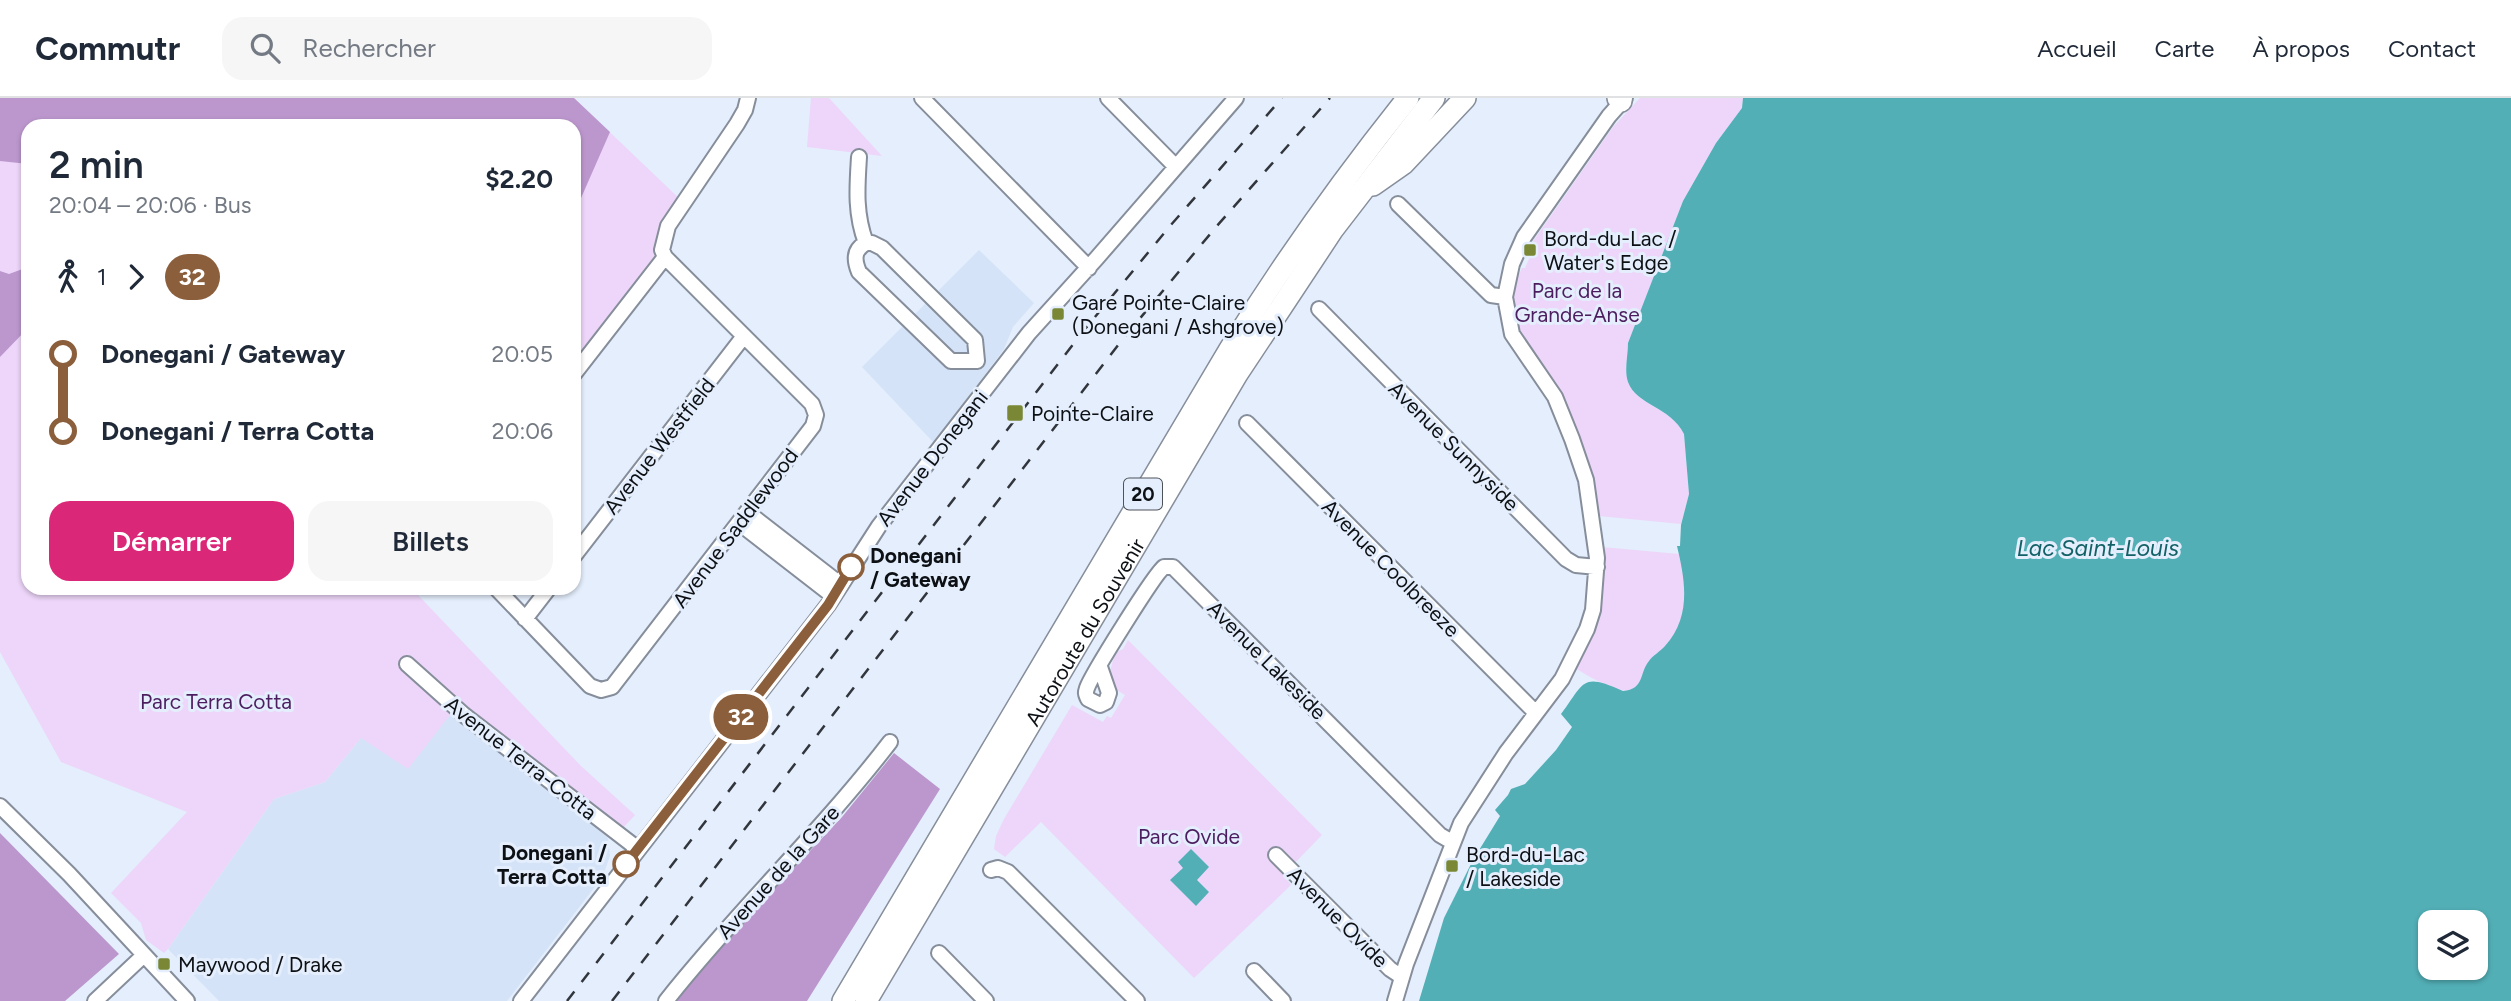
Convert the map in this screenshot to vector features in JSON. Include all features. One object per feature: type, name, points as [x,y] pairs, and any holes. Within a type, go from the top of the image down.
[{"type":"highway","name":"Autoroute du Souvenir","points":[[843,1001],[1237,337],[1326,206],[1408,98]]},
{"type":"highway","name":"Autoroute du Souvenir","points":[[866,1001],[1237,374],[1314,257],[1434,98]]},
{"type":"highway","points":[[1359,194],[1403,164],[1465,98]]},
{"type":"street","points":[[581,365],[665,257],[662,250],[667,226],[746,110],[748,98]]},
{"type":"street","points":[[922,98],[1088,268]]},
{"type":"street","points":[[1108,98],[1176,167]]},
{"type":"street","name":"Avenue Donegani","points":[[520,1001],[837,590],[879,526],[1046,312],[1088,268],[1236,98]]},
{"type":"street","points":[[1395,1001],[1452,842],[1474,799],[1535,712],[1562,679],[1587,629],[1595,600],[1597,567],[1590,503],[1579,457],[1555,397],[1512,334],[1505,297],[1512,264],[1524,237],[1621,99]]},
{"type":"street","points":[[859,157],[856,200],[858,218],[866,243]]},
{"type":"street","points":[[1398,204],[1491,295],[1505,297]]},
{"type":"street","points":[[977,361],[975,340],[882,248],[866,243],[855,255],[859,272],[951,361],[977,361],[996,376]]},
{"type":"street","name":"Avenue Saddlewood","points":[[503,595],[590,686],[601,690],[612,687],[813,426],[816,415],[812,404],[665,257]]},
{"type":"street","name":"Avenue Sunnyside","points":[[1319,309],[1566,559],[1576,565],[1597,567]]},
{"type":"street","name":"Avenue Westfield","points":[[581,546],[744,336]]},
{"type":"street","name":"Avenue Coolbreeze","points":[[1247,423],[1535,712]]},
{"type":"street","points":[[743,517],[837,590]]},
{"type":"street","name":"Avenue Lakeside","points":[[1100,667],[1156,574],[1164,567],[1173,567],[1440,835],[1452,842]]},
{"type":"street","points":[[525,619],[544,595]]},
{"type":"street","name":"Avenue Terra-Cotta","points":[[407,664],[464,715],[638,849]]},
{"type":"street","name":"Avenue de la Gare","points":[[666,1001],[718,937],[831,814],[890,742]]},
{"type":"street","points":[[0,806],[69,874],[187,1001]]},
{"type":"street","name":"Avenue Ovide","points":[[1276,855],[1390,969],[1402,977]]},
{"type":"street","points":[[991,870],[999,868],[1008,872],[1137,1001]]},
{"type":"street","points":[[939,953],[986,1001]]},
{"type":"street","points":[[95,1001],[144,955]]},
{"type":"street","points":[[1254,971],[1283,1001]]},
{"type":"shaded area","points":[[0,98],[574,98],[610,132],[581,198],[581,119],[21,119],[21,163],[0,161]]},
{"type":"shaded area","points":[[979,250],[1034,303],[1013,327],[1004,349],[934,443],[862,367]]},
{"type":"shaded area","points":[[21,270],[21,335],[0,357],[0,271],[9,274]]},
{"type":"shaded area","points":[[457,706],[464,715],[608,838],[610,856],[594,888],[507,1001],[219,1001],[168,949],[274,799],[325,782],[361,738]]},
{"type":"shaded area","points":[[894,753],[940,789],[807,1001],[677,1001],[708,959],[842,817]]},
{"type":"shaded area","points":[[0,833],[119,954],[65,1001],[0,1001]]},
{"type":"green space","name":"Parc Terra Cotta","points":[[0,98],[574,98],[683,202],[662,250],[581,365],[581,119],[21,119],[21,595],[418,595],[581,766],[635,815],[622,829],[457,706],[408,769],[361,738],[325,782],[274,799],[164,953],[146,940],[141,923],[111,893],[187,812],[61,762],[0,652]]},
{"type":"green space","points":[[811,98],[829,98],[882,156],[807,147]]},
{"type":"green space","name":"Parc de la Grande-Anse","points":[[1640,98],[1743,98],[1742,108],[1716,143],[1683,201],[1628,343],[1626,373],[1632,390],[1671,418],[1684,434],[1689,494],[1681,524],[1599,516],[1594,487],[1577,430],[1558,390],[1522,337],[1512,308],[1515,284],[1533,250],[1529,247],[1613,127]]},
{"type":"green space","points":[[1602,547],[1679,554],[1685,577],[1684,602],[1678,626],[1666,646],[1647,664],[1635,688],[1630,690],[1611,687],[1577,669],[1590,638],[1602,596]]},
{"type":"green space","name":"Parc Ovide","points":[[1128,640],[1322,835],[1283,875],[1291,885],[1194,978],[1041,822],[1005,857],[994,849],[996,836],[1004,819],[1072,705],[1103,722],[1107,716],[1111,718],[1125,695],[1115,689],[1109,675],[1115,653],[1123,649]]},
{"type":"water","name":"Lac Saint-Louis","points":[[1743,98],[2511,98],[2511,1001],[1419,1001],[1444,918],[1473,860],[1500,816],[1495,810],[1511,789],[1525,784],[1556,750],[1572,727],[1561,714],[1585,683],[1599,682],[1623,691],[1635,687],[1649,661],[1665,646],[1679,623],[1683,610],[1684,585],[1677,546],[1680,546],[1681,525],[1689,494],[1684,434],[1671,418],[1632,390],[1626,373],[1628,343],[1683,201],[1716,143],[1742,108]]},
{"type":"water","points":[[1191,849],[1209,867],[1197,880],[1209,892],[1196,906],[1170,880],[1183,868],[1178,862]]},
{"type":"railway","points":[[567,1001],[1081,334],[1170,226],[1282,98]]},
{"type":"railway","points":[[612,1001],[1122,340],[1216,227],[1330,98]]},
{"type":"bus line","name":"32","points":[[626,864],[828,605],[851,567]]},
{"type":"place","name":"Bord-du-Lac / Water's Edge","points":[[1530,250]]},
{"type":"place","name":"Gare Pointe-Claire (Donegani / Ashgrove)","points":[[1058,314]]},
{"type":"place","name":"Pointe-Claire","points":[[1015,413]]},
{"type":"place","name":"Donegani / Gateway","points":[[851,567]]},
{"type":"place","name":"Donegani / Terra Cotta","points":[[626,864]]},
{"type":"place","name":"Bord-du-Lac / Lakeside","points":[[1452,866]]},
{"type":"place","name":"Maywood / Drake","points":[[164,964]]}]
